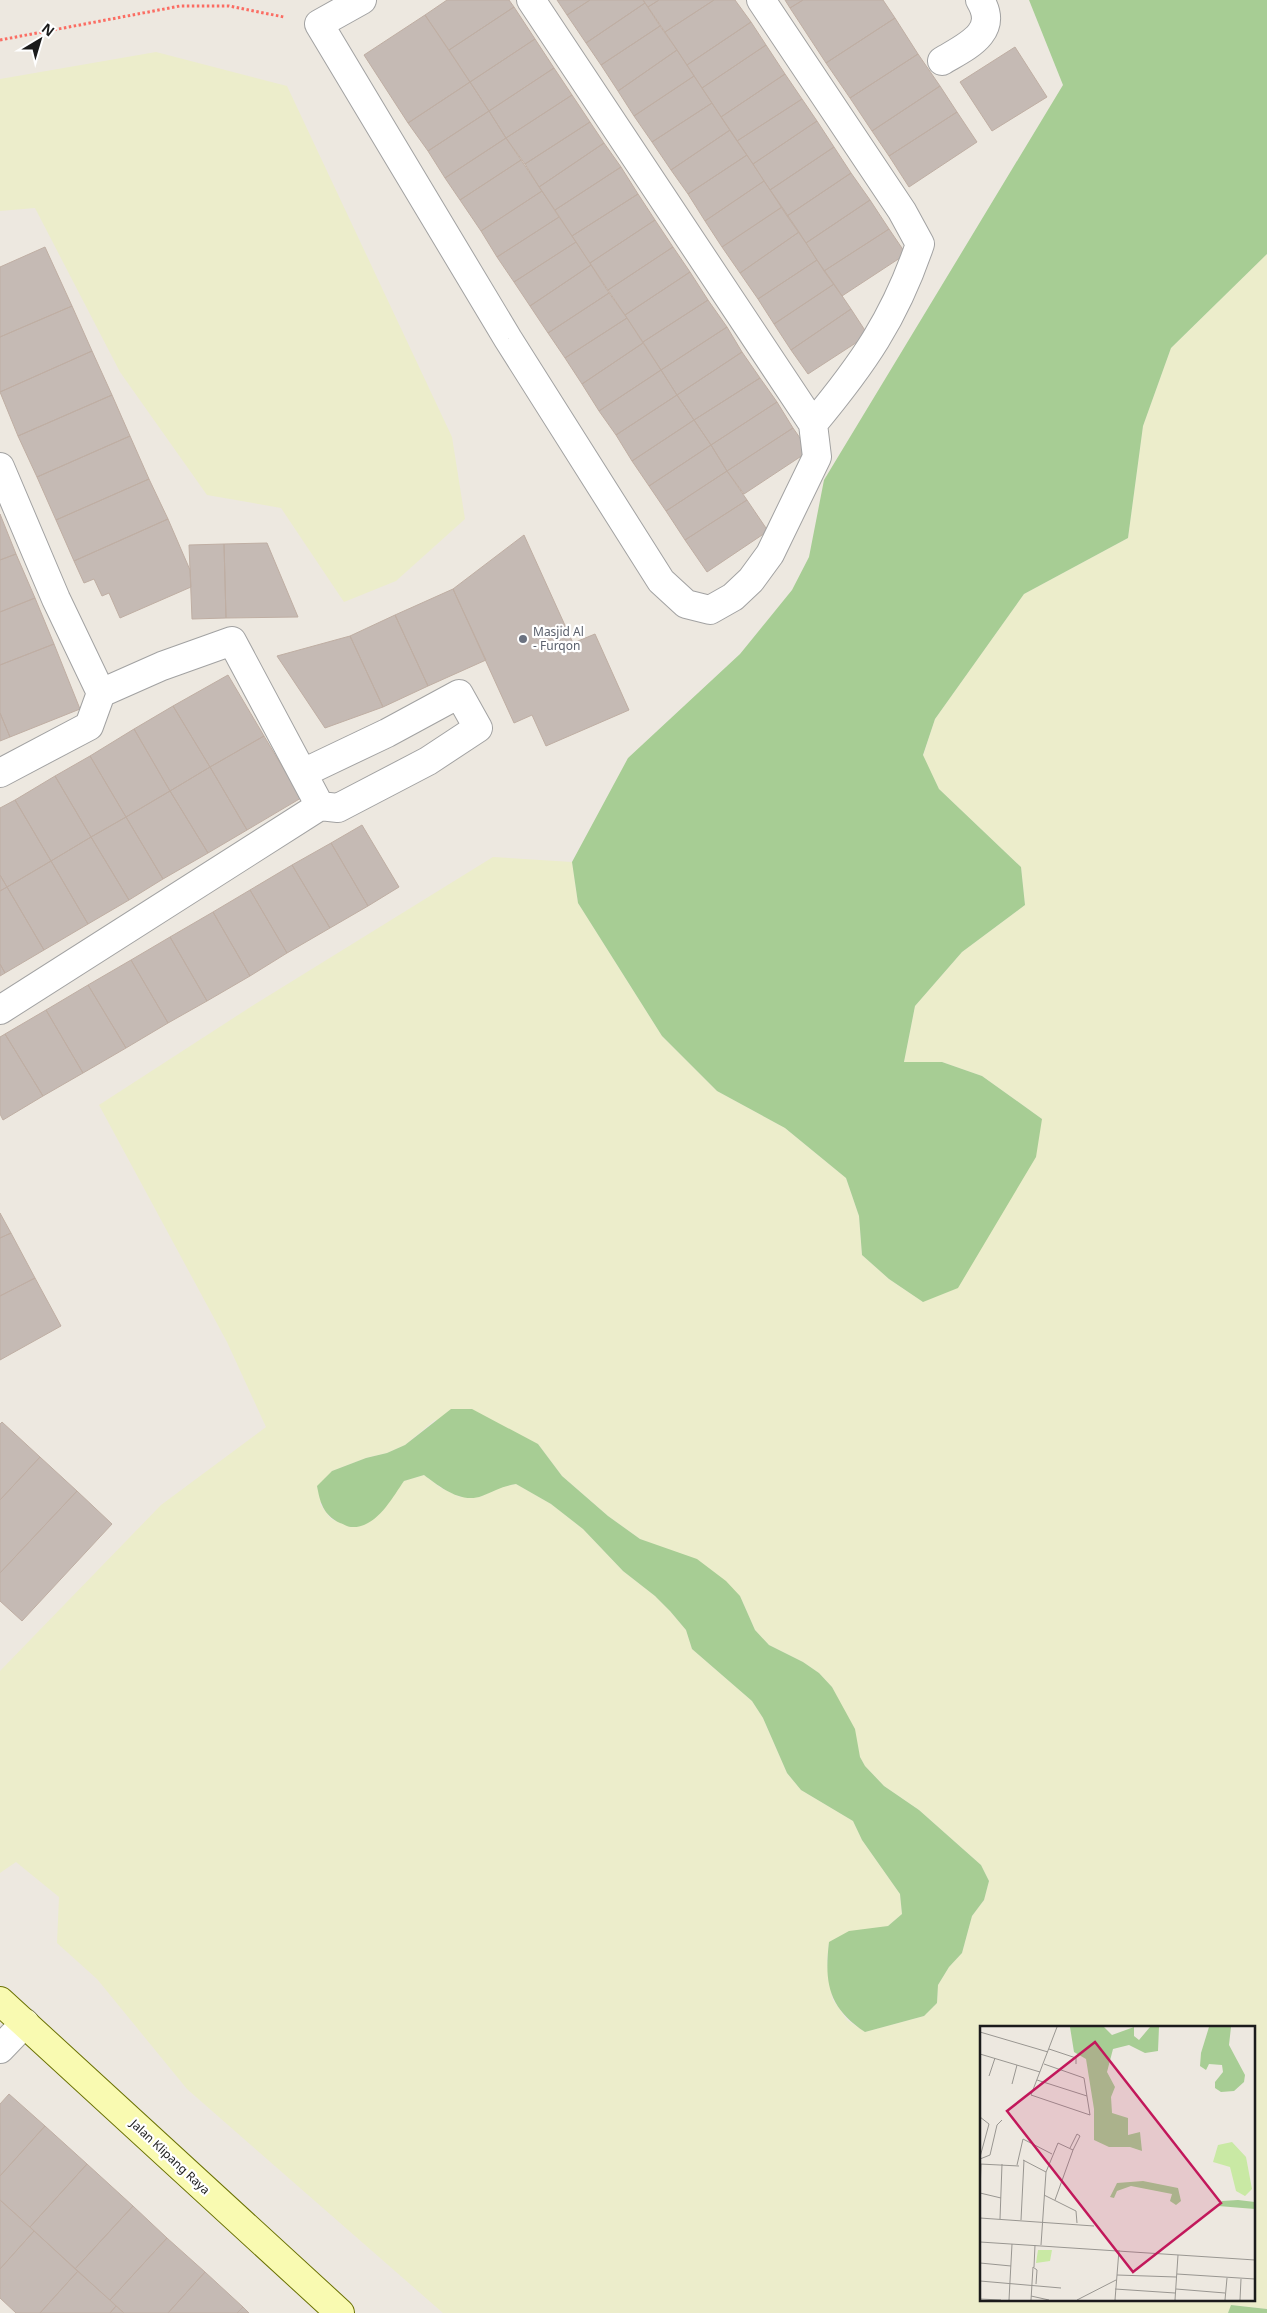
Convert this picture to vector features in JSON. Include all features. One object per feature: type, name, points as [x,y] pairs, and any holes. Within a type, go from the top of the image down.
[{"type":"main road","name":"Jalan Klipang Raya","points":[[0,2001],[340,2313]]},
{"type":"street","points":[[362,0],[319,24],[508,340],[661,581],[686,604],[710,610],[733,597],[751,580],[770,554],[817,457],[813,424],[532,0]]},
{"type":"street","points":[[761,0],[902,211],[920,244],[908,281],[881,334],[847,383],[813,424]]},
{"type":"street","points":[[942,61],[976,41],[983,31],[986,16],[980,0]]},
{"type":"street","points":[[0,466],[56,600],[101,693],[89,726],[0,773]]},
{"type":"street","points":[[101,693],[162,666],[232,641],[320,806]]},
{"type":"street","points":[[0,1010],[320,806],[338,808],[428,761],[478,728],[458,694],[387,733],[303,773]]},
{"type":"street","points":[[0,2049],[25,2023]]},
{"type":"path","points":[[0,40],[180,6],[229,6],[319,24]]},
{"type":"green space","points":[[1029,0],[1267,0],[1267,254],[1171,348],[1143,426],[1128,538],[1024,594],[935,719],[923,755],[939,789],[1021,867],[1025,905],[962,952],[915,1006],[904,1062],[942,1062],[982,1076],[1042,1119],[1036,1157],[958,1288],[923,1302],[889,1279],[862,1255],[859,1216],[846,1178],[785,1128],[717,1091],[662,1036],[578,903],[572,862],[628,758],[740,654],[792,590],[809,557],[824,480],[1063,85]]},
{"type":"green space","points":[[156,52],[287,86],[452,437],[465,519],[396,581],[344,602],[281,508],[207,495],[120,372],[35,208],[0,211],[0,79]]},
{"type":"green space","points":[[1267,254],[1267,2309],[1232,2305],[1228,2313],[443,2313],[187,2089],[97,1979],[57,1943],[59,1897],[16,1862],[0,1873],[0,1671],[161,1505],[266,1427],[227,1342],[99,1105],[252,1006],[493,857],[572,862],[578,903],[662,1036],[717,1091],[785,1128],[846,1178],[859,1216],[862,1255],[889,1279],[923,1302],[1042,1119],[982,1076],[942,1062],[904,1062],[915,1006],[962,952],[1025,905],[1021,867],[939,789],[923,756],[935,719],[1024,594],[1128,538],[1143,426],[1171,348]],"holes":[[[435,1420],[538,1444],[562,1476],[608,1516],[640,1539],[659,1547],[740,1596],[755,1630],[769,1645],[803,1662],[819,1673],[832,1687],[855,1734],[860,1757],[865,1766],[884,1786],[919,1810],[981,1865],[989,1881],[984,1900],[972,1916],[962,1953],[949,1967],[938,1985],[937,2003],[924,2016],[865,2032],[847,2020],[833,2000],[827,1961],[829,1942],[888,1926],[902,1914],[900,1894],[862,1840],[853,1821],[801,1790],[787,1773],[763,1718],[752,1701],[692,1649],[686,1630],[670,1611],[655,1596],[623,1571],[583,1529],[551,1504],[516,1484],[498,1488],[480,1497],[460,1497],[441,1488],[424,1475],[404,1481],[351,1527],[331,1519],[320,1504],[332,1471],[405,1445]]]},
{"type":"green space","points":[[451,1409],[472,1409],[538,1444],[562,1476],[608,1516],[640,1539],[697,1559],[726,1581],[740,1596],[755,1630],[769,1645],[803,1662],[819,1673],[832,1687],[855,1729],[860,1757],[865,1766],[884,1786],[919,1810],[981,1865],[989,1881],[984,1900],[972,1916],[962,1953],[949,1967],[938,1985],[937,2003],[924,2016],[865,2032],[843,2014],[836,2004],[829,1983],[827,1970],[829,1942],[849,1931],[888,1926],[902,1914],[900,1894],[862,1840],[853,1821],[801,1790],[787,1773],[763,1718],[752,1701],[692,1649],[686,1630],[670,1611],[655,1596],[623,1571],[583,1529],[551,1504],[516,1484],[482,1496],[466,1498],[451,1493],[424,1475],[404,1481],[389,1504],[376,1518],[368,1523],[351,1527],[334,1520],[326,1512],[321,1503],[317,1486],[332,1471],[405,1445]]},
{"type":"green space","points":[[1231,2305],[1267,2309],[1267,2313],[1228,2313]]},
{"type":"building","points":[[447,0],[509,0],[514,7],[449,50],[425,15]]},
{"type":"building","points":[[557,0],[590,0],[567,15]]},
{"type":"building","points":[[590,0],[643,0],[645,3],[586,43],[567,15]]},
{"type":"building","points":[[643,0],[659,0],[648,7]]},
{"type":"building","points":[[659,0],[714,0],[665,32],[648,7]]},
{"type":"building","points":[[714,0],[735,0],[751,22],[687,65],[665,32]]},
{"type":"building","points":[[785,0],[803,0],[790,8]]},
{"type":"building","points":[[803,0],[883,0],[895,18],[826,63],[790,8]]},
{"type":"building","points":[[645,3],[660,26],[601,65],[586,43]]},
{"type":"building","points":[[514,7],[535,39],[470,82],[449,50]]},
{"type":"building","points":[[425,15],[470,82],[408,123],[364,55]]},
{"type":"building","points":[[895,18],[918,54],[850,98],[826,63]]},
{"type":"building","points":[[751,22],[766,45],[702,88],[687,65]]},
{"type":"building","points":[[660,26],[677,50],[618,91],[601,65]]},
{"type":"building","points":[[535,39],[554,68],[489,111],[470,82]]},
{"type":"building","points":[[766,45],[785,74],[721,117],[702,88]]},
{"type":"building","points":[[1015,47],[1047,97],[992,131],[960,82]]},
{"type":"building","points":[[677,50],[694,76],[634,116],[618,91]]},
{"type":"building","points":[[918,54],[940,86],[872,131],[850,98]]},
{"type":"building","points":[[554,68],[572,95],[506,138],[489,111]]},
{"type":"building","points":[[785,74],[802,99],[737,141],[721,117]]},
{"type":"building","points":[[694,76],[712,103],[652,142],[634,116]]},
{"type":"building","points":[[470,82],[489,111],[428,151],[408,123]]},
{"type":"building","points":[[940,86],[957,112],[889,156],[872,131]]},
{"type":"building","points":[[572,95],[590,122],[525,164],[506,138]]},
{"type":"building","points":[[802,99],[817,121],[753,164],[737,141]]},
{"type":"building","points":[[712,103],[730,130],[671,170],[652,142]]},
{"type":"building","points":[[489,111],[506,138],[445,178],[428,151]]},
{"type":"building","points":[[957,112],[977,142],[909,187],[889,156]]},
{"type":"building","points":[[817,121],[834,147],[770,190],[753,164]]},
{"type":"building","points":[[590,122],[604,143],[539,187],[525,164]]},
{"type":"building","points":[[730,130],[747,155],[688,194],[671,170]]},
{"type":"building","points":[[506,138],[521,160],[460,200],[445,178]]},
{"type":"building","points":[[604,143],[621,167],[555,210],[539,187]]},
{"type":"building","points":[[834,147],[851,173],[787,216],[770,190]]},
{"type":"building","points":[[747,155],[764,181],[705,221],[688,194]]},
{"type":"building","points":[[521,160],[542,191],[481,231],[460,200]]},
{"type":"building","points":[[621,167],[638,194],[572,236],[555,210]]},
{"type":"building","points":[[851,173],[870,200],[806,243],[787,216]]},
{"type":"building","points":[[764,181],[782,207],[722,247],[705,221]]},
{"type":"building","points":[[542,191],[559,217],[497,257],[481,231]]},
{"type":"building","points":[[638,194],[655,220],[590,263],[572,236]]},
{"type":"building","points":[[870,200],[889,229],[824,271],[806,243]]},
{"type":"building","points":[[782,207],[799,232],[740,273],[722,247]]},
{"type":"building","points":[[559,217],[576,242],[514,282],[497,257]]},
{"type":"building","points":[[655,220],[673,247],[608,290],[590,263]]},
{"type":"building","points":[[889,229],[906,254],[842,296],[824,271]]},
{"type":"building","points":[[799,232],[817,260],[758,299],[740,273]]},
{"type":"building","points":[[576,242],[591,265],[530,306],[514,282]]},
{"type":"building","points":[[45,247],[72,306],[0,337],[0,267]]},
{"type":"building","points":[[673,247],[690,272],[625,315],[608,290]]},
{"type":"building","points":[[817,260],[834,284],[774,324],[758,299]]},
{"type":"building","points":[[591,265],[609,293],[548,333],[530,306]]},
{"type":"building","points":[[690,272],[708,300],[643,342],[625,315]]},
{"type":"building","points":[[834,284],[851,309],[791,350],[774,324]]},
{"type":"building","points":[[609,293],[627,318],[565,358],[548,333]]},
{"type":"building","points":[[708,300],[727,327],[661,370],[643,342]]},
{"type":"building","points":[[72,306],[92,351],[0,392],[0,337]]},
{"type":"building","points":[[851,309],[868,335],[808,374],[791,350]]},
{"type":"building","points":[[627,318],[643,343],[582,384],[565,358]]},
{"type":"building","points":[[727,327],[742,352],[677,395],[661,370]]},
{"type":"building","points":[[643,343],[661,370],[599,411],[582,384]]},
{"type":"building","points":[[92,351],[112,395],[18,436],[0,392]]},
{"type":"building","points":[[742,352],[760,378],[694,420],[677,395]]},
{"type":"building","points":[[661,370],[677,395],[616,435],[599,411]]},
{"type":"building","points":[[760,378],[777,402],[711,445],[694,420]]},
{"type":"building","points":[[112,395],[130,436],[37,477],[18,436]]},
{"type":"building","points":[[677,395],[694,420],[632,461],[616,435]]},
{"type":"building","points":[[777,402],[793,428],[727,471],[711,445]]},
{"type":"building","points":[[694,420],[711,445],[649,486],[632,461]]},
{"type":"building","points":[[793,428],[809,451],[744,494],[727,471]]},
{"type":"building","points":[[130,436],[149,479],[56,520],[37,477]]},
{"type":"building","points":[[711,445],[727,471],[666,511],[649,486]]},
{"type":"building","points":[[727,471],[747,500],[685,540],[666,511]]},
{"type":"building","points":[[149,479],[168,519],[74,561],[56,520]]},
{"type":"building","points":[[747,500],[768,531],[707,572],[685,540]]},
{"type":"building","points":[[0,514],[16,554],[0,560]]},
{"type":"building","points":[[168,519],[190,570],[191,587],[120,618],[109,593],[102,596],[94,579],[84,583],[74,561]]},
{"type":"building","name":"Masjid Al - Furqon","points":[[524,535],[573,643],[595,634],[629,710],[546,746],[532,715],[514,723],[453,589]]},
{"type":"building","points":[[267,543],[298,617],[226,618],[224,544]]},
{"type":"building","points":[[224,544],[226,618],[192,619],[189,545]]},
{"type":"building","points":[[16,554],[35,598],[0,612],[0,560]]},
{"type":"building","points":[[453,589],[486,660],[428,686],[395,615]]},
{"type":"building","points":[[35,598],[54,644],[0,665],[0,612]]},
{"type":"building","points":[[395,615],[428,686],[383,707],[350,636]]},
{"type":"building","points":[[350,636],[383,707],[325,728],[277,656]]},
{"type":"building","points":[[54,644],[80,709],[10,737],[0,713],[0,665]]},
{"type":"building","points":[[228,675],[264,736],[210,767],[173,706]]},
{"type":"building","points":[[173,706],[210,767],[170,791],[134,729]]},
{"type":"building","points":[[0,713],[10,737],[0,741]]},
{"type":"building","points":[[134,729],[170,791],[126,817],[90,756]]},
{"type":"building","points":[[264,736],[301,798],[247,830],[210,767]]},
{"type":"building","points":[[90,756],[126,817],[91,837],[55,776]]},
{"type":"building","points":[[210,767],[247,830],[208,853],[170,791]]},
{"type":"building","points":[[55,776],[91,837],[51,861],[15,800]]},
{"type":"building","points":[[170,791],[208,853],[163,879],[126,817]]},
{"type":"building","points":[[15,800],[51,861],[7,887],[0,875],[0,808]]},
{"type":"building","points":[[126,817],[163,879],[129,900],[91,837]]},
{"type":"building","points":[[362,825],[399,887],[368,906],[331,843]]},
{"type":"building","points":[[91,837],[129,900],[88,924],[51,861]]},
{"type":"building","points":[[331,843],[368,906],[330,928],[292,865]]},
{"type":"building","points":[[51,861],[88,924],[44,950],[7,887]]},
{"type":"building","points":[[292,865],[330,928],[287,953],[250,890]]},
{"type":"building","points":[[0,875],[7,887],[0,891]]},
{"type":"building","points":[[7,887],[44,950],[5,973],[0,964],[0,891]]},
{"type":"building","points":[[250,890],[287,953],[250,976],[213,912]]},
{"type":"building","points":[[213,912],[250,976],[207,1001],[170,937]]},
{"type":"building","points":[[170,937],[207,1001],[168,1023],[131,960]]},
{"type":"building","points":[[131,960],[168,1023],[126,1048],[88,985]]},
{"type":"building","points":[[0,964],[5,973],[0,976]]},
{"type":"building","points":[[88,985],[126,1048],[83,1073],[46,1010]]},
{"type":"building","points":[[46,1010],[83,1073],[43,1096],[5,1034]]},
{"type":"building","points":[[5,1034],[43,1096],[3,1120],[0,1114],[0,1037]]},
{"type":"building","points":[[0,1213],[11,1233],[0,1238]]},
{"type":"building","points":[[11,1233],[35,1278],[0,1296],[0,1238]]},
{"type":"building","points":[[35,1278],[61,1326],[0,1360],[0,1296]]},
{"type":"building","points":[[2,1422],[40,1457],[0,1500],[0,1424]]},
{"type":"building","points":[[40,1457],[77,1491],[0,1573],[0,1500]]},
{"type":"building","points":[[77,1491],[112,1524],[22,1621],[0,1601],[0,1573]]},
{"type":"building","points":[[9,2094],[45,2126],[0,2176],[0,2104]]},
{"type":"building","points":[[45,2126],[87,2164],[30,2227],[0,2200],[0,2176]]},
{"type":"building","points":[[87,2164],[133,2206],[75,2269],[30,2227]]},
{"type":"building","points":[[0,2200],[34,2231],[0,2269]]},
{"type":"building","points":[[133,2206],[167,2238],[110,2300],[75,2269]]},
{"type":"building","points":[[34,2231],[78,2271],[40,2313],[16,2313],[0,2298],[0,2269]]},
{"type":"building","points":[[167,2238],[205,2272],[168,2313],[124,2313],[110,2300]]},
{"type":"building","points":[[78,2271],[116,2306],[110,2313],[40,2313]]},
{"type":"building","points":[[205,2272],[243,2307],[237,2313],[168,2313]]},
{"type":"building","points":[[116,2306],[124,2313],[110,2313]]},
{"type":"building","points":[[243,2307],[249,2313],[237,2313]]},
{"type":"place","name":"Masjid Al - Furqon","points":[[523,639]]}]
